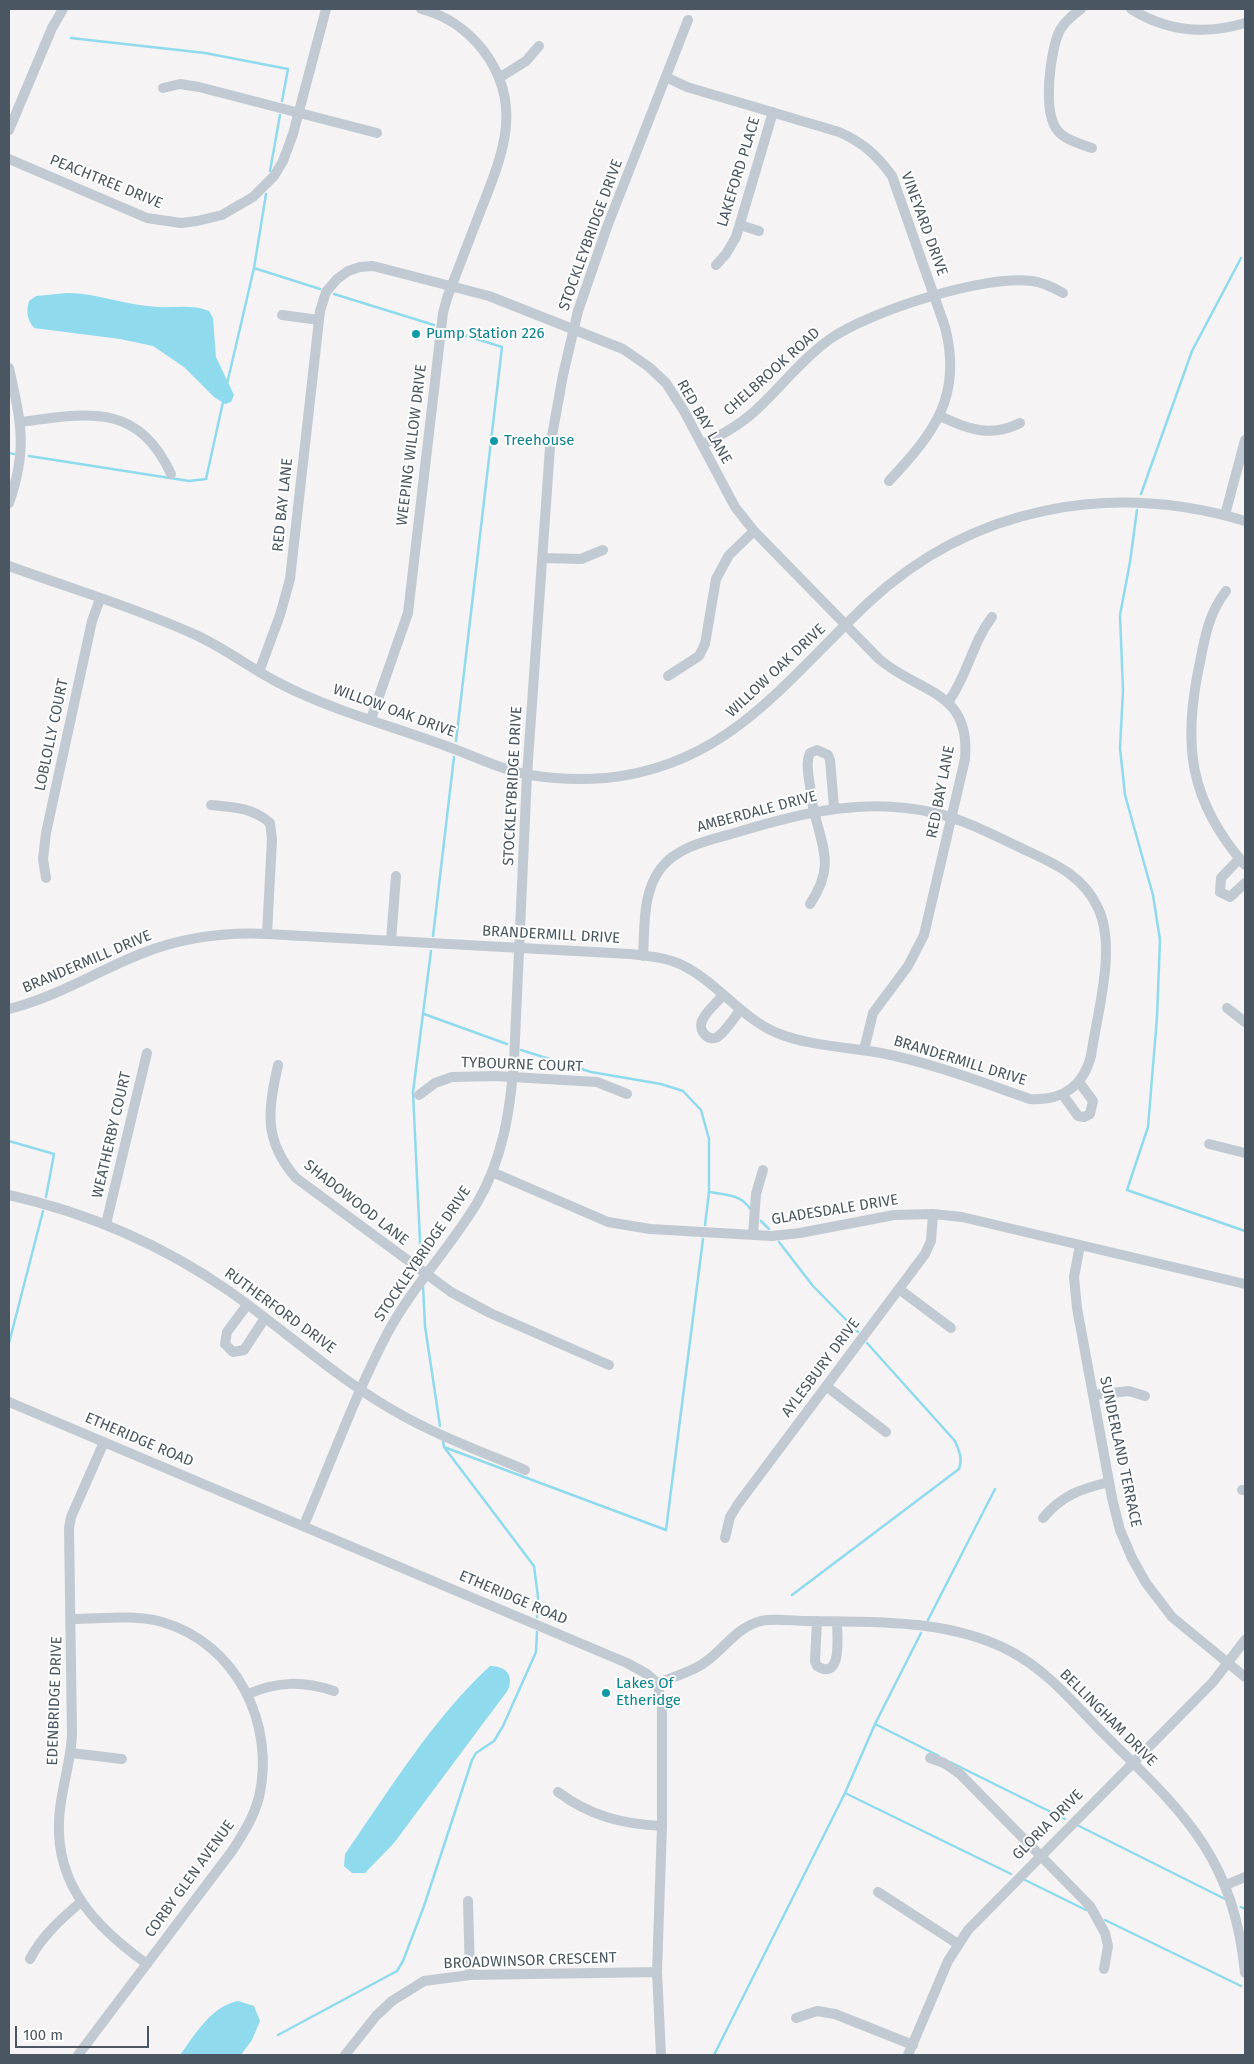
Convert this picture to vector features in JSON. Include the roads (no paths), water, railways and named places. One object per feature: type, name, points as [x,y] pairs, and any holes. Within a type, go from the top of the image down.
[{"type":"street","points":[[9,130],[52,28],[63,9]]},
{"type":"street","name":"PEACHTREE DRIVE","points":[[9,159],[146,218],[181,223],[198,222],[229,212],[247,202],[264,188],[283,161],[299,112],[326,9]]},
{"type":"street","name":"WEEPING WILLOW DRIVE","points":[[371,719],[408,613],[440,329],[452,286],[504,148],[507,117],[499,78],[488,57],[468,32],[447,19],[421,9]]},
{"type":"street","points":[[1081,9],[1065,22],[1054,44],[1049,108],[1051,120],[1058,132],[1092,148]]},
{"type":"street","points":[[1131,9],[1166,26],[1189,30],[1213,30],[1245,23]]},
{"type":"street","name":"STOCKLEYBRIDGE DRIVE","points":[[304,1525],[361,1390],[388,1333],[426,1275],[478,1202],[492,1172],[504,1135],[513,1078],[528,775],[550,447],[573,331],[595,260],[688,20]]},
{"type":"street","points":[[499,78],[526,61],[538,46]]},
{"type":"street","name":"VINEYARD DRIVE","points":[[666,77],[687,87],[854,138],[881,160],[895,182],[935,296],[950,348],[949,384],[940,416],[925,442],[889,481]]},
{"type":"street","points":[[163,88],[180,84],[189,85],[377,133]]},
{"type":"street","name":"LAKEFORD PLACE","points":[[716,265],[726,254],[736,237],[773,112]]},
{"type":"street","points":[[740,225],[758,231]]},
{"type":"street","name":"RED BAY LANE","points":[[259,672],[280,615],[290,579],[319,320],[323,301],[332,284],[348,271],[360,267],[373,266],[394,270],[521,307],[573,331],[613,344],[649,367],[666,383],[684,411],[735,507],[754,532],[889,668],[948,702],[963,728],[966,745],[953,818],[924,935],[908,966],[873,1014],[864,1050]]},
{"type":"street","name":"CHELBROOK ROAD","points":[[702,445],[733,428],[755,411],[813,352],[832,338],[865,320],[968,286],[1004,280],[1036,282],[1064,293]]},
{"type":"street","points":[[282,315],[319,320]]},
{"type":"street","points":[[9,368],[21,422],[21,462],[9,503]]},
{"type":"street","points":[[21,422],[85,414],[112,418],[132,426],[157,446],[171,474]]},
{"type":"street","points":[[940,416],[960,426],[981,431],[1005,430],[1020,423]]},
{"type":"street","points":[[1225,515],[1245,440]]},
{"type":"street","name":"WILLOW OAK DRIVE","points":[[9,566],[189,632],[306,696],[528,775],[576,779],[636,774],[694,754],[717,742],[757,712],[880,592],[933,554],[978,532],[1026,515],[1076,504],[1113,502],[1167,504],[1225,515],[1245,521]]},
{"type":"street","points":[[668,676],[699,656],[705,644],[716,579],[729,555],[754,532]]},
{"type":"street","points":[[542,558],[581,559],[603,550]]},
{"type":"street","points":[[1226,592],[1216,604],[1209,622],[1194,690],[1190,728],[1194,771],[1201,795],[1220,832],[1242,862],[1221,878],[1220,892],[1230,896],[1245,883]]},
{"type":"street","name":"LOBLOLLY COURT","points":[[46,878],[43,851],[46,833],[92,621],[100,599]]},
{"type":"street","points":[[948,702],[961,684],[977,638],[992,617]]},
{"type":"street","points":[[810,904],[821,885],[826,858],[822,836],[814,811],[807,766],[810,753],[817,750],[822,751],[830,760],[834,808]]},
{"type":"street","points":[[211,806],[242,808],[260,814],[270,823],[272,839],[267,934]]},
{"type":"street","name":"AMBERDALE DRIVE","points":[[644,956],[648,895],[661,868],[681,851],[707,841],[814,811],[834,808],[891,807],[935,813],[953,818],[1062,867],[1087,890],[1098,907],[1106,933],[1106,956],[1091,1056],[1085,1073],[1079,1082],[1067,1092]]},
{"type":"street","points":[[392,941],[396,876]]},
{"type":"street","name":"BRANDERMILL DRIVE","points":[[9,1009],[60,992],[162,946],[191,938],[219,934],[267,934],[644,956],[680,964],[702,977],[753,1020],[788,1037],[912,1060],[1030,1099],[1042,1100],[1067,1092]]},
{"type":"street","points":[[723,995],[703,1019],[702,1032],[708,1037],[715,1038],[720,1035],[740,1010]]},
{"type":"street","points":[[1227,1008],[1245,1022]]},
{"type":"street","name":"WEATHERBY COURT","points":[[106,1224],[147,1053]]},
{"type":"street","name":"SHADOWOOD LANE","points":[[278,1065],[269,1115],[272,1138],[282,1159],[307,1187],[451,1292],[490,1313],[609,1365]]},
{"type":"street","name":"TYBOURNE COURT","points":[[419,1095],[435,1084],[452,1077],[494,1076],[597,1082],[627,1094]]},
{"type":"street","points":[[1067,1092],[1078,1116],[1084,1118],[1090,1114],[1093,1101],[1079,1082]]},
{"type":"street","points":[[1209,1144],[1245,1153]]},
{"type":"street","points":[[753,1235],[756,1194],[763,1170]]},
{"type":"street","name":"GLADESDALE DRIVE","points":[[492,1172],[608,1222],[650,1229],[786,1235],[869,1218],[933,1214],[962,1218],[1245,1284]]},
{"type":"street","name":"RUTHERFORD DRIVE","points":[[9,1195],[60,1208],[106,1224],[194,1268],[265,1318],[361,1390],[390,1409],[431,1430],[525,1470]]},
{"type":"street","name":"AYLESBURY DRIVE","points":[[725,1538],[730,1517],[738,1504],[925,1254],[931,1241],[933,1214]]},
{"type":"street","name":"SUNDERLAND TERRACE","points":[[1080,1245],[1074,1284],[1109,1482],[1120,1530],[1132,1558],[1146,1583],[1172,1617],[1245,1677]]},
{"type":"street","points":[[899,1289],[951,1328]]},
{"type":"street","points":[[247,1305],[227,1332],[225,1344],[228,1349],[233,1352],[244,1350],[265,1318]]},
{"type":"street","points":[[826,1386],[886,1432]]},
{"type":"street","points":[[1093,1395],[1129,1391],[1145,1396]]},
{"type":"street","name":"ETHERIDGE ROAD","points":[[9,1402],[627,1663],[648,1674],[657,1683]]},
{"type":"street","name":"EDENBRIDGE DRIVE","points":[[104,1442],[71,1517],[69,1528],[72,1619],[71,1753],[59,1822],[60,1846],[74,1892],[81,1902],[100,1926],[122,1946],[147,1964]]},
{"type":"street","points":[[1043,1518],[1061,1499],[1074,1492],[1109,1482]]},
{"type":"street","name":"CORBY GLEN AVENUE","points":[[72,1619],[139,1618],[162,1622],[184,1630],[203,1642],[221,1657],[236,1674],[248,1694],[256,1717],[263,1757],[259,1797],[252,1816],[232,1851],[78,2055]]},
{"type":"street","name":"BELLINGHAM DRIVE","points":[[657,1683],[700,1666],[730,1638],[745,1628],[762,1621],[837,1622],[938,1628],[964,1632],[996,1644],[1033,1666],[1053,1683],[1133,1762],[1197,1832],[1226,1885],[1239,1926],[1245,1973]]},
{"type":"street","points":[[817,1622],[815,1661],[817,1666],[826,1669],[831,1668],[836,1662],[837,1622]]},
{"type":"street","name":"GLORIA DRIVE","points":[[908,2055],[936,1986],[958,1944],[984,1912],[1040,1854],[1229,1664],[1245,1640]]},
{"type":"street","points":[[248,1694],[278,1684],[297,1683],[316,1685],[334,1691]]},
{"type":"street","points":[[657,1683],[662,1703],[662,1826],[657,1972],[661,2055]]},
{"type":"street","points":[[71,1753],[122,1759]]},
{"type":"street","points":[[930,1758],[944,1763],[960,1774],[1080,1894],[1099,1920],[1108,1946],[1104,1969]]},
{"type":"street","points":[[558,1792],[574,1804],[613,1821],[662,1826]]},
{"type":"street","points":[[1226,1885],[1245,1877]]},
{"type":"street","points":[[878,1892],[958,1944]]},
{"type":"street","points":[[30,1959],[34,1951],[53,1928],[81,1902]]},
{"type":"street","points":[[468,1902],[470,1975]]},
{"type":"street","name":"BROADWINSOR CRESCENT","points":[[346,2055],[376,2016],[424,1981],[470,1975],[657,1972]]},
{"type":"street","points":[[796,2018],[817,2012],[834,2014],[913,2045]]},
{"type":"water","points":[[67,293],[90,295],[147,306],[190,307],[209,311],[213,318],[216,357],[234,395],[231,402],[225,404],[214,397],[184,367],[153,346],[120,339],[34,328],[28,315],[29,301],[36,296]]},
{"type":"water","points":[[490,1666],[496,1666],[507,1672],[510,1680],[508,1690],[394,1843],[365,1873],[352,1873],[344,1866],[345,1854],[431,1732],[469,1686]]},
{"type":"water","points":[[238,2001],[254,2006],[260,2021],[252,2040],[241,2055],[180,2055],[198,2030],[212,2015],[228,2004]]},
{"type":"waterway","points":[[71,38],[205,53],[288,69],[282,101]]},
{"type":"waterway","points":[[270,171],[280,115]]},
{"type":"waterway","points":[[227,384],[254,268],[266,194]]},
{"type":"waterway","points":[[1141,494],[1192,351],[1241,258]]},
{"type":"waterway","points":[[254,268],[320,289]]},
{"type":"waterway","points":[[334,294],[434,325]]},
{"type":"waterway","points":[[448,330],[502,347],[456,741]]},
{"type":"waterway","points":[[29,456],[189,481],[206,479],[223,402]]},
{"type":"waterway","points":[[9,453],[14,454]]},
{"type":"waterway","points":[[1137,510],[1120,615],[1123,690],[1120,748],[1125,795],[1153,895],[1160,940],[1157,1017],[1148,1127],[1127,1190],[1245,1231]]},
{"type":"waterway","points":[[433,936],[454,757]]},
{"type":"waterway","points":[[421,1263],[413,1092],[431,951]]},
{"type":"waterway","points":[[424,1014],[507,1044]]},
{"type":"waterway","points":[[521,1050],[591,1072],[661,1084],[683,1091],[701,1110],[709,1139],[709,1192],[705,1225]]},
{"type":"waterway","points":[[9,1141],[54,1154],[46,1197]]},
{"type":"waterway","points":[[709,1192],[738,1198],[751,1210]]},
{"type":"waterway","points":[[9,1343],[43,1211]]},
{"type":"waterway","points":[[761,1221],[769,1229]]},
{"type":"waterway","points":[[444,1447],[666,1530],[703,1239]]},
{"type":"waterway","points":[[779,1242],[813,1286],[858,1332]]},
{"type":"waterway","points":[[423,1286],[425,1326],[440,1426]]},
{"type":"waterway","points":[[792,1595],[959,1469],[961,1458],[955,1441],[867,1343]]},
{"type":"waterway","points":[[443,1442],[444,1447],[534,1566],[538,1597],[537,1617]]},
{"type":"waterway","points":[[928,1620],[995,1489]]},
{"type":"waterway","points":[[278,2035],[397,1971],[403,1961],[424,1906],[472,1760],[476,1753],[494,1741],[503,1726],[536,1652],[537,1632]]},
{"type":"waterway","points":[[714,2055],[845,1793],[875,1724],[921,1633]]},
{"type":"waterway","points":[[875,1724],[939,1756]]},
{"type":"waterway","points":[[950,1762],[1065,1819]]},
{"type":"waterway","points":[[845,1793],[1011,1874]]},
{"type":"waterway","points":[[1079,1826],[1225,1899]]},
{"type":"waterway","points":[[1025,1880],[1086,1910]]},
{"type":"waterway","points":[[1241,1907],[1245,1909]]},
{"type":"waterway","points":[[1105,1920],[1241,1986]]},
{"type":"place","name":"Pump Station 226","points":[[416,334]]},
{"type":"place","name":"Treehouse","points":[[494,441]]},
{"type":"place","name":"Lakes Of Etheridge","points":[[606,1693]]}]
